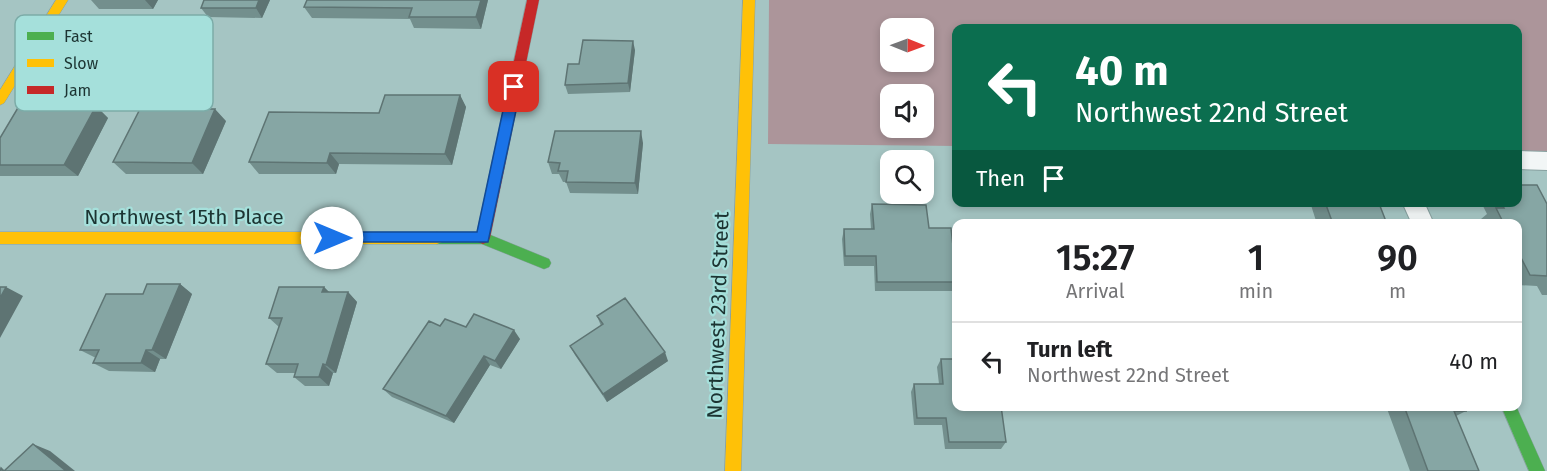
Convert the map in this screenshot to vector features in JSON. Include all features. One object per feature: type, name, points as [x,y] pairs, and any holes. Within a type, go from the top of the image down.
[{"type":"street","points":[[53,15],[62,0]]},
{"type":"street","points":[[483,238],[533,0]]},
{"type":"street","name":"Northwest 23rd Street","points":[[733,471],[749,0]]},
{"type":"street","points":[[0,100],[15,76]]},
{"type":"street","points":[[1522,160],[1547,161]]},
{"type":"street","name":"Northwest 15th Place","points":[[0,237],[483,238],[544,263]]},
{"type":"street","points":[[1510,411],[1537,471]]},
{"type":"shaded area","points":[[769,0],[1547,0],[1547,152],[1522,152],[1522,24],[952,24],[952,146],[768,144]]},
{"type":"building","points":[[204,0],[259,0],[256,8],[201,8]]},
{"type":"building","points":[[307,0],[481,0],[476,17],[409,17],[412,8],[304,7]]},
{"type":"building","points":[[583,40],[633,41],[628,83],[565,85],[568,64],[579,64]]},
{"type":"building","points":[[385,95],[460,95],[445,154],[330,153],[327,163],[249,162],[269,112],[379,113]]},
{"type":"building","points":[[215,109],[192,163],[113,162],[139,111],[213,111]]},
{"type":"building","points":[[16,111],[93,111],[64,165],[0,165],[0,138]]},
{"type":"building","points":[[555,131],[641,131],[635,183],[566,182],[568,171],[558,171],[560,163],[548,162]]},
{"type":"building","points":[[1522,185],[1537,185],[1547,204],[1547,276],[1530,275],[1522,260],[1522,219],[1502,219],[1496,208],[1522,207]]},
{"type":"building","points":[[872,204],[926,205],[929,228],[951,228],[952,282],[877,282],[876,256],[845,256],[844,229],[874,229]]},
{"type":"building","points":[[1327,207],[1380,207],[1385,219],[1331,219]]},
{"type":"building","points":[[147,284],[180,284],[152,350],[146,350],[141,363],[93,363],[99,350],[80,350],[106,294],[143,294]]},
{"type":"building","points":[[0,287],[6,287],[0,298]]},
{"type":"building","points":[[279,287],[324,287],[322,292],[348,292],[326,365],[323,364],[319,377],[294,377],[298,364],[266,364],[282,318],[269,318]]},
{"type":"building","points":[[625,298],[665,352],[603,394],[570,346],[603,324],[597,316]]},
{"type":"building","points":[[474,314],[514,330],[495,361],[484,356],[446,416],[383,389],[429,321],[440,326],[445,319],[466,327]]},
{"type":"building","points":[[941,359],[952,359],[952,411],[1002,411],[1006,442],[949,442],[946,418],[917,418],[914,384],[943,384]]},
{"type":"building","points":[[1406,411],[1454,411],[1479,471],[1428,471]]},
{"type":"building","points":[[33,444],[66,471],[4,471]]},
{"type":"traffic: fast","points":[[437,238],[483,238],[544,263]]},
{"type":"traffic: fast","points":[[1510,411],[1537,471]]},
{"type":"traffic: slow","points":[[53,15],[62,0]]},
{"type":"traffic: slow","points":[[733,471],[749,0]]},
{"type":"traffic: slow","points":[[0,100],[15,76]]},
{"type":"traffic: slow","points":[[0,238],[437,238]]},
{"type":"traffic: jam","points":[[483,238],[533,0]]},
{"type":"route","points":[[332,238],[483,238],[514,87]]}]
